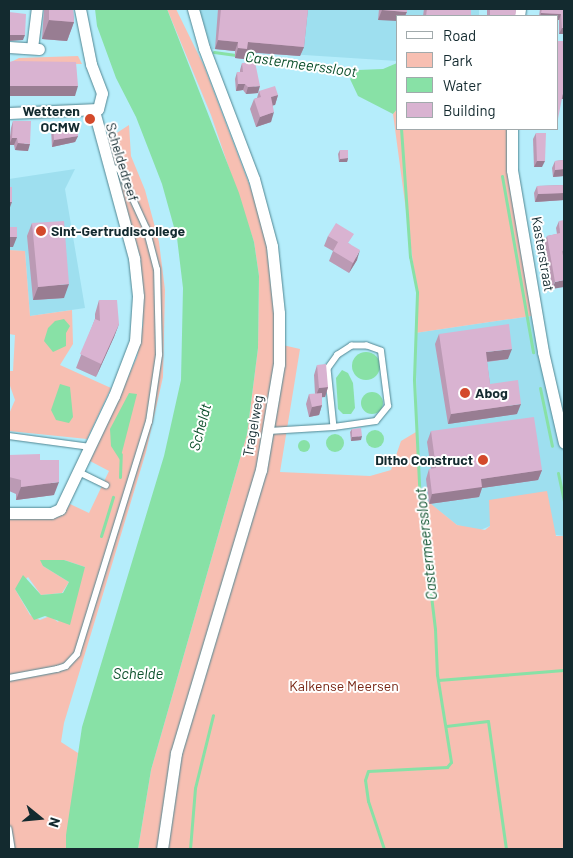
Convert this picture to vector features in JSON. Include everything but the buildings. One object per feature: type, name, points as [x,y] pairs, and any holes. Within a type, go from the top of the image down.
[{"type":"street","points":[[9,46],[34,48],[36,9]]},
{"type":"street","points":[[80,9],[91,64],[102,93],[97,107]]},
{"type":"street","name":"Tragelweg","points":[[162,849],[176,752],[250,510],[268,431],[280,336],[272,246],[254,179],[204,48],[193,9]]},
{"type":"street","name":"Scheldedreef","points":[[9,112],[97,107],[110,169],[134,258],[138,296],[134,341],[114,396],[60,509],[51,513],[9,513]]},
{"type":"street","name":"Kasterstraat","points":[[512,130],[512,170],[543,352],[564,443]]},
{"type":"lane","points":[[9,678],[57,670],[66,666],[77,654],[149,422],[159,355],[156,270],[142,219],[119,169],[110,169]]},
{"type":"lane","points":[[268,431],[334,427],[371,422],[386,411],[386,373],[381,351],[367,346],[352,346],[338,355],[328,369],[334,427]]},
{"type":"lane","points":[[9,436],[90,447]]},
{"type":"lane","points":[[79,472],[106,485]]},
{"type":"lane","points":[[9,829],[12,849]]},
{"type":"shaded area","points":[[199,9],[479,9],[479,15],[396,15],[396,61],[212,49]]},
{"type":"shaded area","name":"Sint-Gertrudiscollege","points":[[75,169],[65,189],[85,308],[30,316],[25,251],[9,250],[9,179]]},
{"type":"shaded area","points":[[538,315],[564,443],[564,536],[490,526],[478,531],[457,525],[419,495],[415,333]]},
{"type":"green space","name":"Kalkense Meersen","points":[[167,9],[176,9],[204,66],[251,189],[266,239],[274,312],[274,343],[300,349],[280,472],[370,476],[391,470],[401,441],[416,432],[420,495],[457,525],[485,530],[490,526],[489,500],[547,491],[556,536],[564,536],[564,849],[138,849],[151,770],[247,434],[258,348],[259,276],[254,242],[211,115]]},
{"type":"green space","points":[[78,56],[82,64],[9,63],[19,58]]},
{"type":"green space","points":[[396,110],[396,130],[512,130],[512,170],[538,315],[415,333],[417,292],[393,114]]},
{"type":"green space","points":[[129,125],[131,156],[145,190],[159,242],[165,290],[163,377],[146,452],[64,723],[61,742],[78,753],[66,849],[9,849],[9,516],[52,519],[64,514],[70,504],[89,513],[109,471],[90,461],[137,357],[143,324],[140,257],[106,140]],"holes":[[[41,560],[64,560],[85,567],[58,622],[50,616],[40,620],[30,615],[15,589],[28,577],[41,595],[62,593],[69,582],[43,566]]]},
{"type":"green space","points":[[9,250],[25,251],[30,316],[72,310],[73,344],[60,365],[111,388],[87,439],[9,431],[9,414],[15,400],[9,383],[9,371],[13,371],[15,335],[9,334]]},
{"type":"water","name":"Schelde","points":[[95,9],[167,9],[239,193],[254,242],[259,276],[258,348],[247,434],[151,770],[138,849],[66,849],[66,835],[82,727],[164,456],[181,380],[183,288],[177,238],[162,184],[136,117],[116,78],[97,26]]},
{"type":"water","points":[[396,63],[396,110],[393,114],[358,96],[350,79],[358,70],[383,69]]},
{"type":"water","points":[[64,319],[70,326],[66,333],[66,346],[53,352],[44,341],[48,328],[55,321]]},
{"type":"water","points":[[366,352],[376,356],[380,366],[376,376],[366,380],[356,376],[352,366],[356,356]]},
{"type":"water","points":[[342,370],[348,373],[353,383],[355,408],[351,414],[343,414],[338,409],[336,378]]},
{"type":"water","points":[[60,384],[70,387],[73,417],[69,423],[56,420],[51,410]]},
{"type":"water","points":[[368,392],[376,392],[383,399],[383,407],[376,414],[368,414],[361,407],[361,399]]},
{"type":"water","points":[[129,393],[137,394],[120,460],[111,446],[110,429]]},
{"type":"water","points":[[371,430],[379,430],[384,435],[382,446],[371,448],[366,443],[366,435]]},
{"type":"water","points":[[331,434],[339,434],[344,439],[342,450],[331,452],[326,447],[326,439]]},
{"type":"water","points":[[302,440],[306,440],[310,446],[306,452],[302,452],[298,448],[298,444]]},
{"type":"water","points":[[40,560],[64,560],[85,567],[70,625],[45,616],[34,620],[15,589],[23,575],[41,595],[63,593],[69,582],[43,566]]},
{"type":"waterway","name":"Castermeerssloot","points":[[214,52],[359,72]]},
{"type":"waterway","name":"Castermeerssloot","points":[[384,849],[368,801],[365,780],[368,771],[447,767],[451,762],[437,675],[435,629],[420,503],[414,379],[417,292],[410,257],[401,130]]},
{"type":"waterway","points":[[502,176],[533,352]]},
{"type":"waterway","points":[[540,388],[552,446]]},
{"type":"waterway","points":[[120,477],[121,454]]},
{"type":"waterway","points":[[558,473],[564,502]]},
{"type":"waterway","points":[[101,536],[113,497]]},
{"type":"waterway","points":[[438,680],[564,670]]},
{"type":"waterway","points":[[190,849],[195,788],[213,715]]},
{"type":"waterway","points":[[446,726],[488,721],[506,849]]},
{"type":"place","name":"Wetteren OCMW","points":[[90,119]]},
{"type":"place","name":"Sint-Gertrudiscollege","points":[[41,231]]},
{"type":"place","name":"Abog","points":[[465,393]]},
{"type":"place","name":"Ditho Construct","points":[[483,460]]},
{"type":"water label","name":"Scheldt","points":[[200,427]]}]
